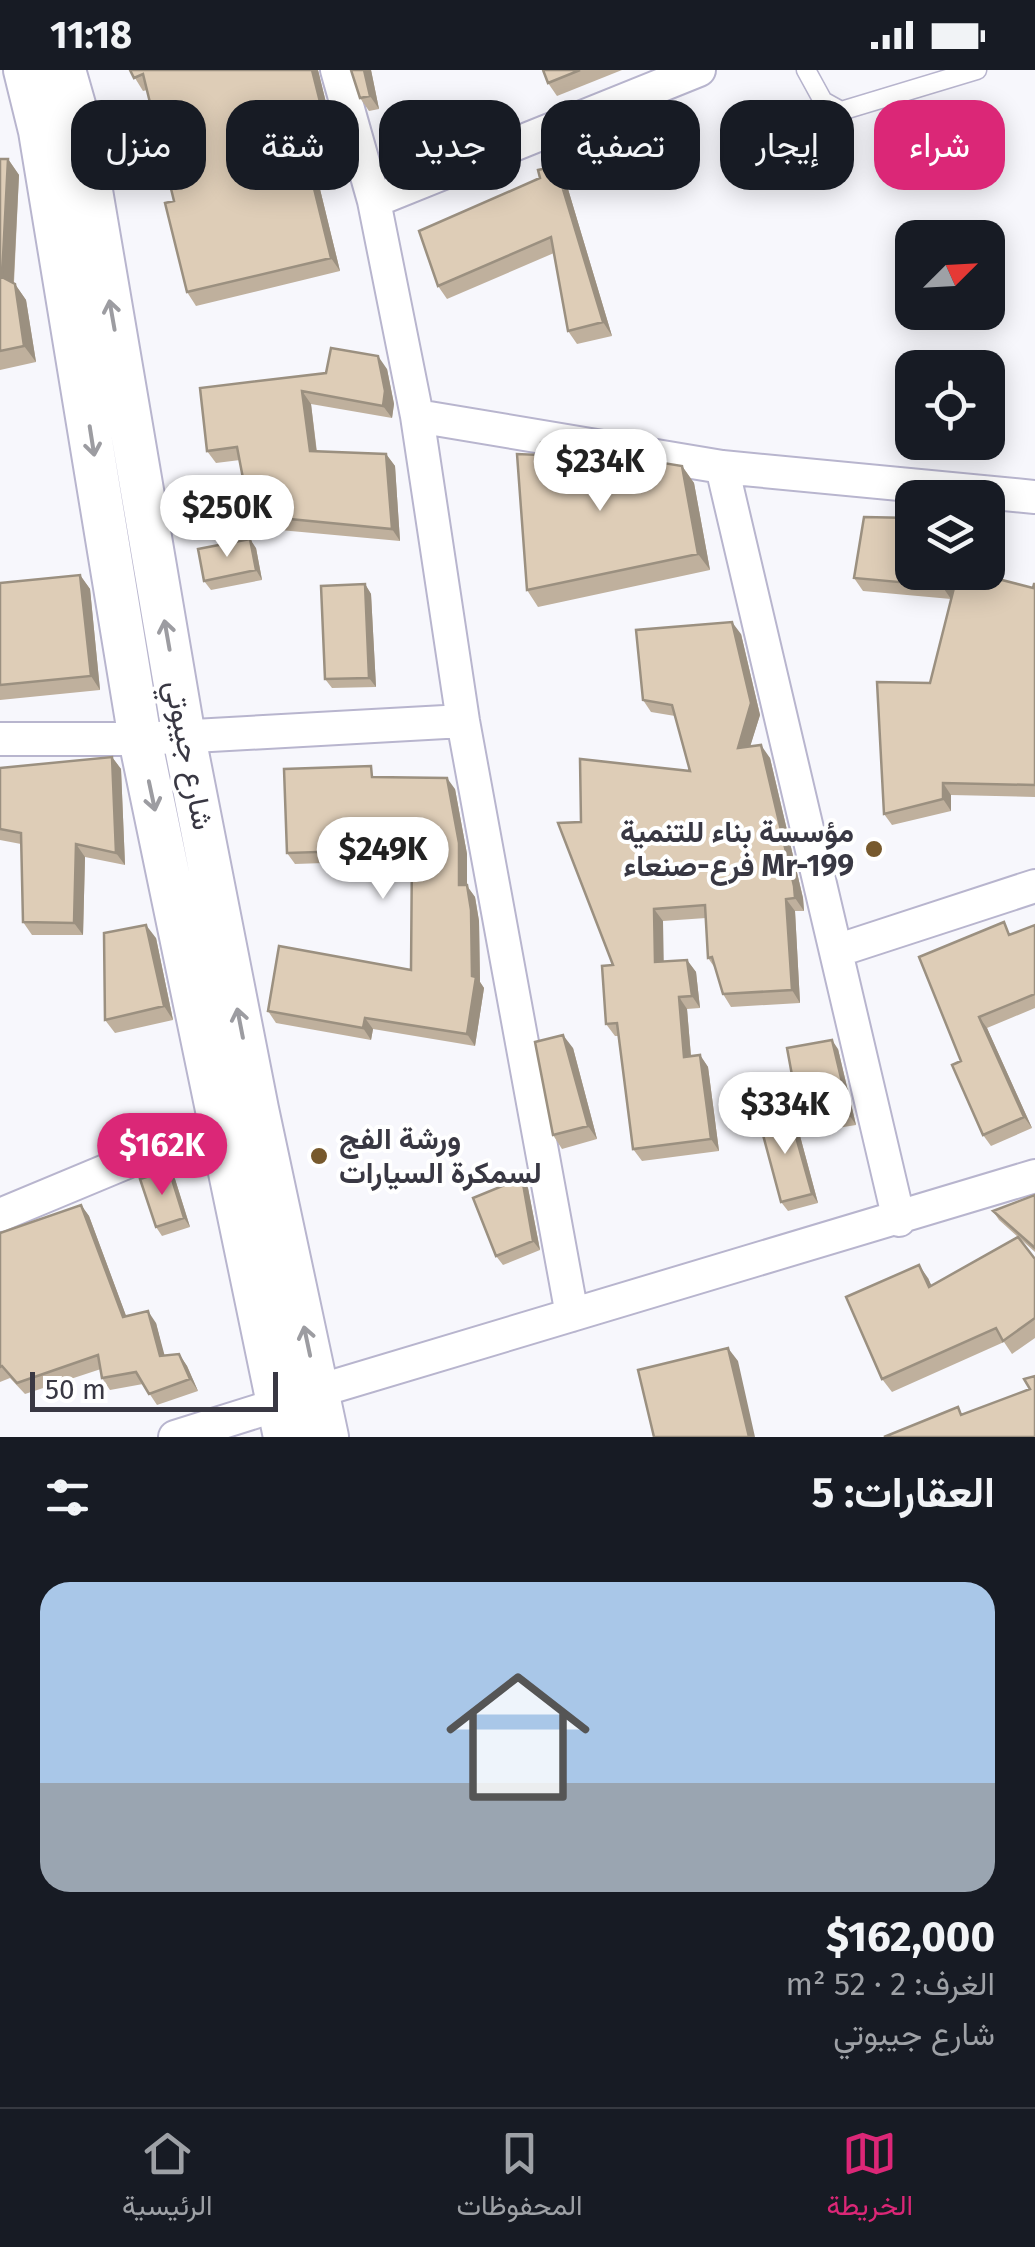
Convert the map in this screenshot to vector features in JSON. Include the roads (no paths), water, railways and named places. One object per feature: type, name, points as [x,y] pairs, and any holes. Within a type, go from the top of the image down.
[{"type":"street","name":"شارع جيبوتي","points":[[25,70],[40,131],[140,739],[239,1115]]},
{"type":"street","name":"شارع جيبوتي","points":[[64,70],[80,126],[184,737],[239,1115],[294,1411],[327,1437]]},
{"type":"street","points":[[338,70],[374,201],[416,416],[463,722],[572,1315]]},
{"type":"street","points":[[374,201],[700,70]]},
{"type":"street","points":[[416,416],[722,467],[1035,496]]},
{"type":"street","points":[[722,467],[898,1220]]},
{"type":"street","points":[[0,740],[140,739],[463,722]]},
{"type":"street","points":[[836,951],[1035,886]]},
{"type":"street","points":[[0,1215],[239,1115]]},
{"type":"street","points":[[175,1437],[294,1411],[572,1315],[1035,1176]]},
{"type":"lane","points":[[806,70],[823,101],[841,112],[977,70]]},
{"type":"place","name":"مؤسسة بناء للتنمية فرع-صنعاء Mr-199","points":[[874,849]]},
{"type":"place","name":"ورشة الفج لسمكرة السيارات","points":[[319,1156]]}]
